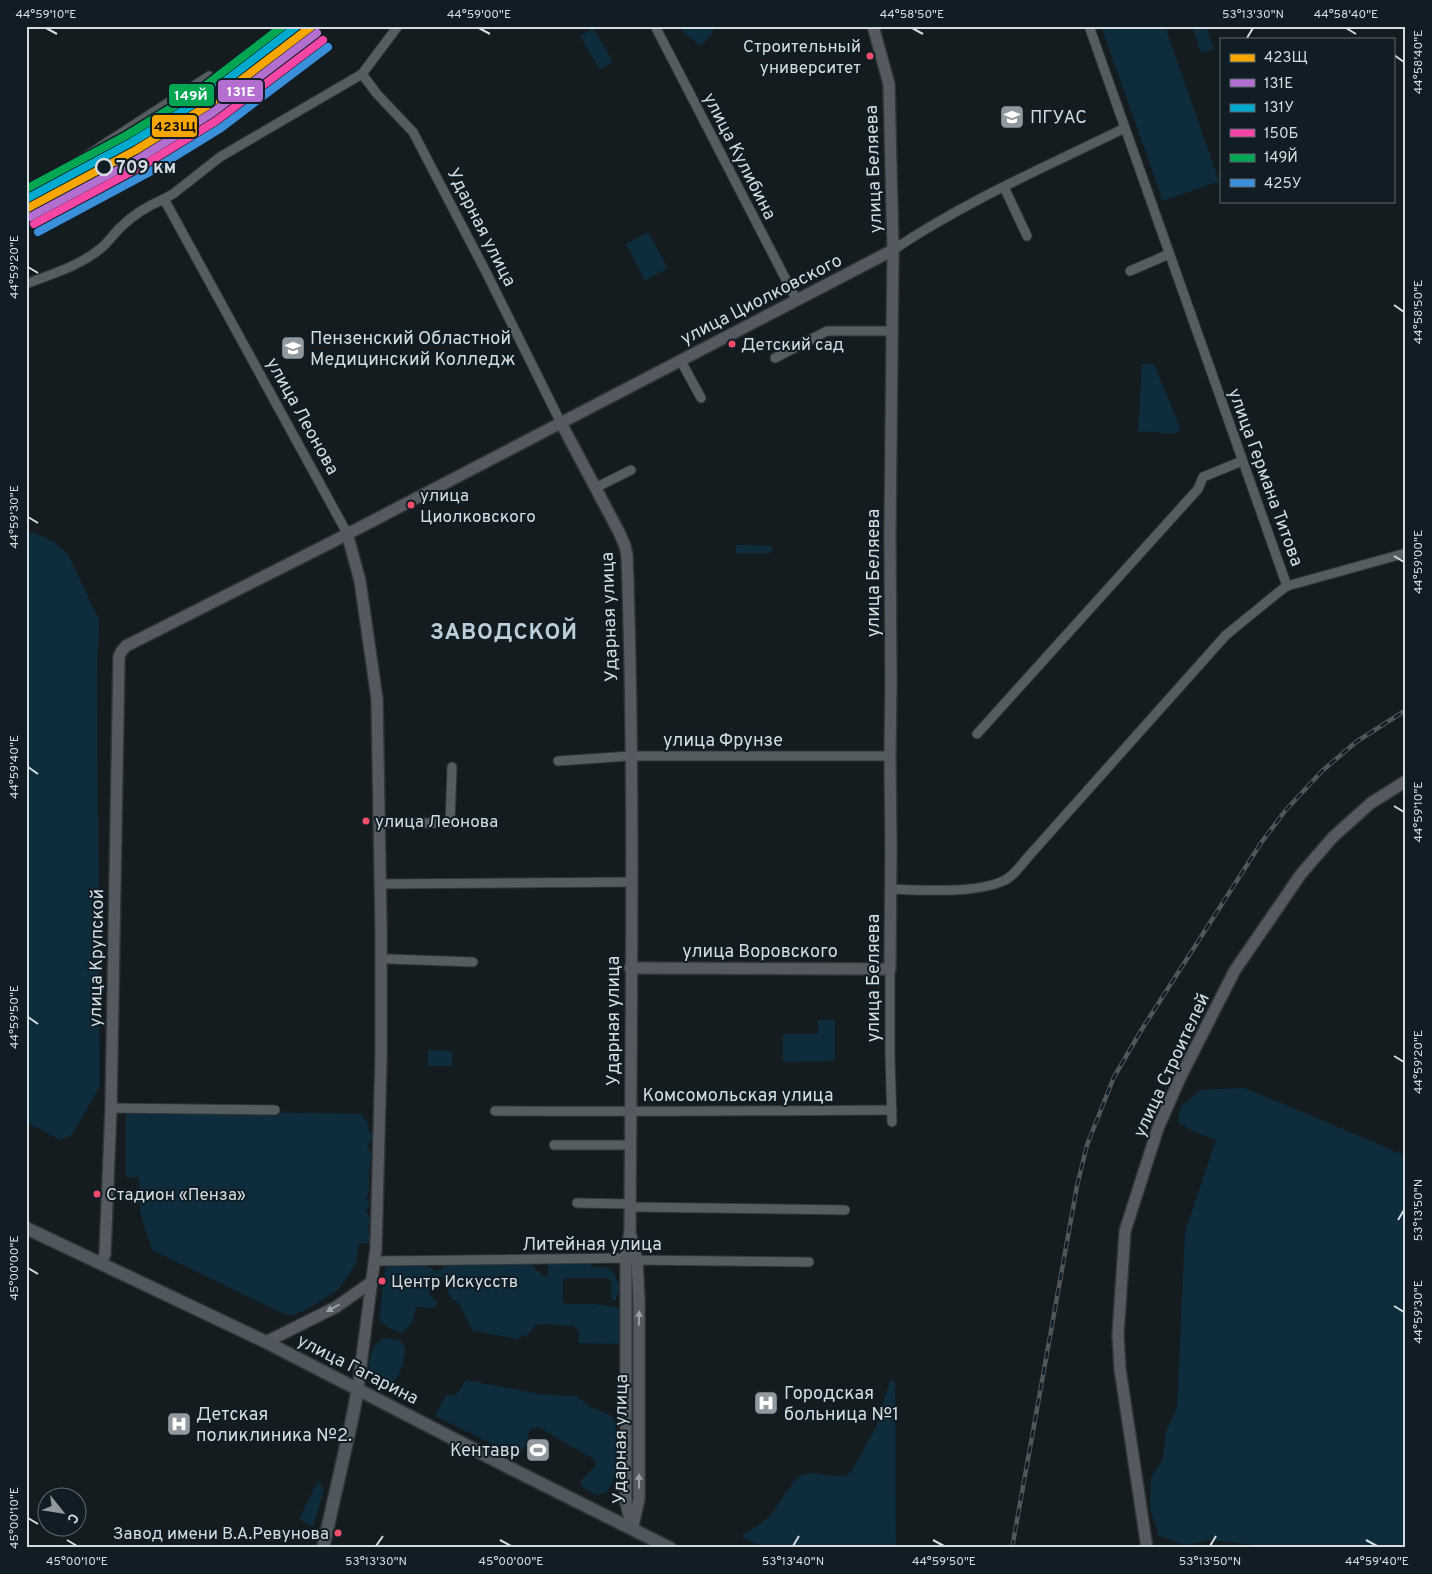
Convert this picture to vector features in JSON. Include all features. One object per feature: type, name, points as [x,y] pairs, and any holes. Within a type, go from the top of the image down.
[{"type":"main road","name":"улица Беляева","points":[[873,26],[888,84],[893,250],[890,969]]},
{"type":"main road","name":"улица Циолковского","points":[[120,652],[126,646],[893,250]]},
{"type":"main road","name":"Ударная улица","points":[[561,422],[619,532],[627,555],[632,882],[630,968],[630,1230],[632,1259],[626,1493],[632,1510],[632,1529]]},
{"type":"main road","name":"улица Леонова","points":[[347,533],[360,581],[377,699],[381,884],[380,1068],[375,1261],[358,1388]]},
{"type":"main road","name":"улица Крупской","points":[[101,1264],[105,1254],[111,1108],[120,652]]},
{"type":"main road","name":"улица Строителей","points":[[1148,1548],[1120,1370],[1118,1335],[1125,1231],[1158,1128],[1181,1076],[1235,970],[1296,881],[1333,837],[1371,803],[1406,781]]},
{"type":"main road","name":"улица Воровского","points":[[630,968],[890,969]]},
{"type":"main road","name":"улица Гагарина","points":[[26,1228],[266,1342],[670,1548]]},
{"type":"main road","points":[[266,1342],[336,1307],[373,1277]]},
{"type":"main road","points":[[322,1548],[358,1388]]},
{"type":"street","points":[[26,284],[70,268],[101,248],[123,224],[154,203],[173,194],[220,157],[362,74],[398,26]]},
{"type":"street","name":"улица Кулибина","points":[[655,26],[797,301]]},
{"type":"street","name":"улица Германа Титова","points":[[891,889],[942,890],[981,887],[1004,881],[1008,878],[1226,635],[1287,586],[1089,26]]},
{"type":"street","name":"Ударная улица","points":[[362,74],[377,94],[413,132],[483,265],[561,422]]},
{"type":"street","points":[[26,194],[209,76]]},
{"type":"street","name":"улица Циолковского","points":[[893,250],[915,235],[1004,187],[1125,128]]},
{"type":"street","points":[[1004,187],[1027,236]]},
{"type":"street","name":"улица Леонова","points":[[164,199],[347,533]]},
{"type":"street","points":[[1130,271],[1169,254]]},
{"type":"street","points":[[775,358],[827,331],[892,330]]},
{"type":"street","points":[[681,360],[701,398]]},
{"type":"street","points":[[977,734],[1198,490],[1203,477],[1242,461]]},
{"type":"street","points":[[595,488],[631,470]]},
{"type":"street","points":[[1287,586],[1406,553]]},
{"type":"street","name":"улица Фрунзе","points":[[558,761],[630,756],[890,756]]},
{"type":"street","points":[[380,823],[450,823],[452,767]]},
{"type":"street","points":[[381,884],[632,882]]},
{"type":"street","points":[[389,959],[473,962]]},
{"type":"street","name":"улица Беляева","points":[[890,969],[892,1122]]},
{"type":"street","points":[[111,1108],[275,1110]]},
{"type":"street","name":"Комсомольская улица","points":[[495,1111],[892,1110]]},
{"type":"street","points":[[554,1145],[630,1145]]},
{"type":"street","points":[[578,1203],[630,1206],[845,1210]]},
{"type":"street","name":"Литейная улица","points":[[375,1261],[632,1259],[809,1262]]},
{"type":"shaded area","points":[[686,26],[717,26],[701,47],[682,31]]},
{"type":"shaded area","points":[[1101,26],[1165,26],[1219,181],[1163,201]]},
{"type":"shaded area","points":[[1192,26],[1206,26],[1214,49],[1201,53]]},
{"type":"shaded area","points":[[593,28],[613,62],[600,70],[580,36]]},
{"type":"shaded area","points":[[648,232],[668,268],[645,281],[626,244]]},
{"type":"shaded area","points":[[1142,364],[1154,364],[1181,430],[1174,434],[1138,431]]},
{"type":"shaded area","points":[[32,532],[54,542],[68,554],[99,620],[97,677],[100,1086],[72,1135],[60,1140],[26,1122],[26,533]]},
{"type":"shaded area","points":[[736,545],[772,546],[772,553],[736,553]]},
{"type":"shaded area","points":[[835,1019],[835,1061],[783,1062],[783,1034],[818,1034],[818,1020]]},
{"type":"shaded area","points":[[428,1050],[452,1051],[452,1066],[428,1066]]},
{"type":"shaded area","points":[[1245,1088],[1406,1156],[1406,1548],[1260,1548],[1249,1544],[1209,1540],[1185,1545],[1159,1536],[1150,1508],[1151,1478],[1163,1459],[1166,1431],[1177,1408],[1185,1232],[1216,1140],[1192,1131],[1178,1122],[1180,1107],[1201,1090]]},
{"type":"shaded area","points":[[126,1110],[362,1114],[368,1124],[369,1131],[372,1133],[372,1139],[367,1146],[372,1153],[369,1191],[366,1199],[370,1202],[366,1212],[371,1219],[368,1227],[372,1243],[358,1244],[357,1262],[339,1289],[306,1310],[293,1315],[286,1315],[152,1250],[140,1213],[139,1177],[126,1177]]},
{"type":"shaded area","points":[[548,1262],[586,1262],[593,1267],[606,1267],[613,1272],[618,1282],[625,1285],[625,1294],[617,1294],[616,1300],[611,1300],[611,1281],[608,1278],[566,1278],[563,1280],[563,1302],[566,1304],[594,1304],[623,1308],[621,1344],[578,1343],[579,1332],[574,1326],[538,1324],[528,1334],[518,1339],[473,1331],[459,1303],[451,1298],[447,1281],[438,1276],[429,1278],[427,1281],[430,1295],[438,1302],[437,1305],[429,1308],[416,1307],[412,1323],[402,1333],[389,1328],[379,1320],[385,1268],[390,1263],[423,1265],[437,1271],[446,1264],[530,1263],[545,1278],[548,1274]]},
{"type":"shaded area","points":[[631,1269],[634,1272],[634,1499],[632,1502],[629,1499]]},
{"type":"shaded area","points":[[384,1338],[398,1340],[404,1344],[405,1348],[402,1368],[394,1381],[380,1380],[369,1370],[374,1347]]},
{"type":"shaded area","points":[[466,1380],[539,1394],[576,1396],[590,1407],[611,1415],[616,1423],[616,1472],[612,1484],[606,1493],[596,1495],[581,1486],[582,1479],[595,1467],[595,1460],[538,1427],[528,1433],[528,1440],[519,1457],[435,1416],[446,1395],[456,1395]]},
{"type":"shaded area","points":[[890,1381],[895,1381],[896,1548],[766,1548],[740,1536],[769,1517],[799,1477],[812,1473],[839,1476],[851,1472],[876,1427]]},
{"type":"shaded area","points":[[318,1481],[324,1489],[313,1527],[299,1519]]},
{"type":"railway","points":[[1012,1548],[1077,1186],[1087,1145],[1114,1077],[1142,1029],[1261,843],[1285,811],[1322,771],[1356,742],[1406,710]]},
{"type":"transit line","name":"149Й","points":[[26,189],[127,135],[197,92],[283,26]]},
{"type":"transit line","name":"131У","points":[[26,199],[132,142],[202,99],[297,26]]},
{"type":"transit line","name":"423Щ","points":[[26,209],[136,150],[207,106],[312,26]]},
{"type":"transit line","name":"131Е","points":[[30,217],[140,158],[212,113],[317,33]]},
{"type":"transit line","name":"150Б","points":[[34,224],[144,165],[216,121],[323,40]]},
{"type":"transit line","name":"425У","points":[[38,232],[148,173],[221,128],[328,47]]},
{"type":"place","name":"Строительный университет","points":[[870,56]]},
{"type":"place","name":"ПГУАС","points":[[1012,117]]},
{"type":"place","name":"709 км","points":[[104,167]]},
{"type":"place","name":"Детский сад","points":[[732,344]]},
{"type":"place","name":"Пензенский Областной Медицинский Колледж","points":[[293,348]]},
{"type":"place","name":"улица Циолковского","points":[[411,505]]},
{"type":"place","name":"улица Леонова","points":[[366,821]]},
{"type":"place","name":"Стадион «Пенза»","points":[[97,1194]]},
{"type":"place","name":"Центр Искусств","points":[[382,1281]]},
{"type":"place","name":"Городская больница №1","points":[[766,1403]]},
{"type":"place","name":"Детская поликлиника №2.","points":[[179,1424]]},
{"type":"place","name":"Кентавр","points":[[538,1450]]},
{"type":"place","name":"Завод имени В.А.Ревунова","points":[[338,1533]]},
{"type":"district","name":"ЗАВОДСКОЙ","points":[[504,631]]}]
